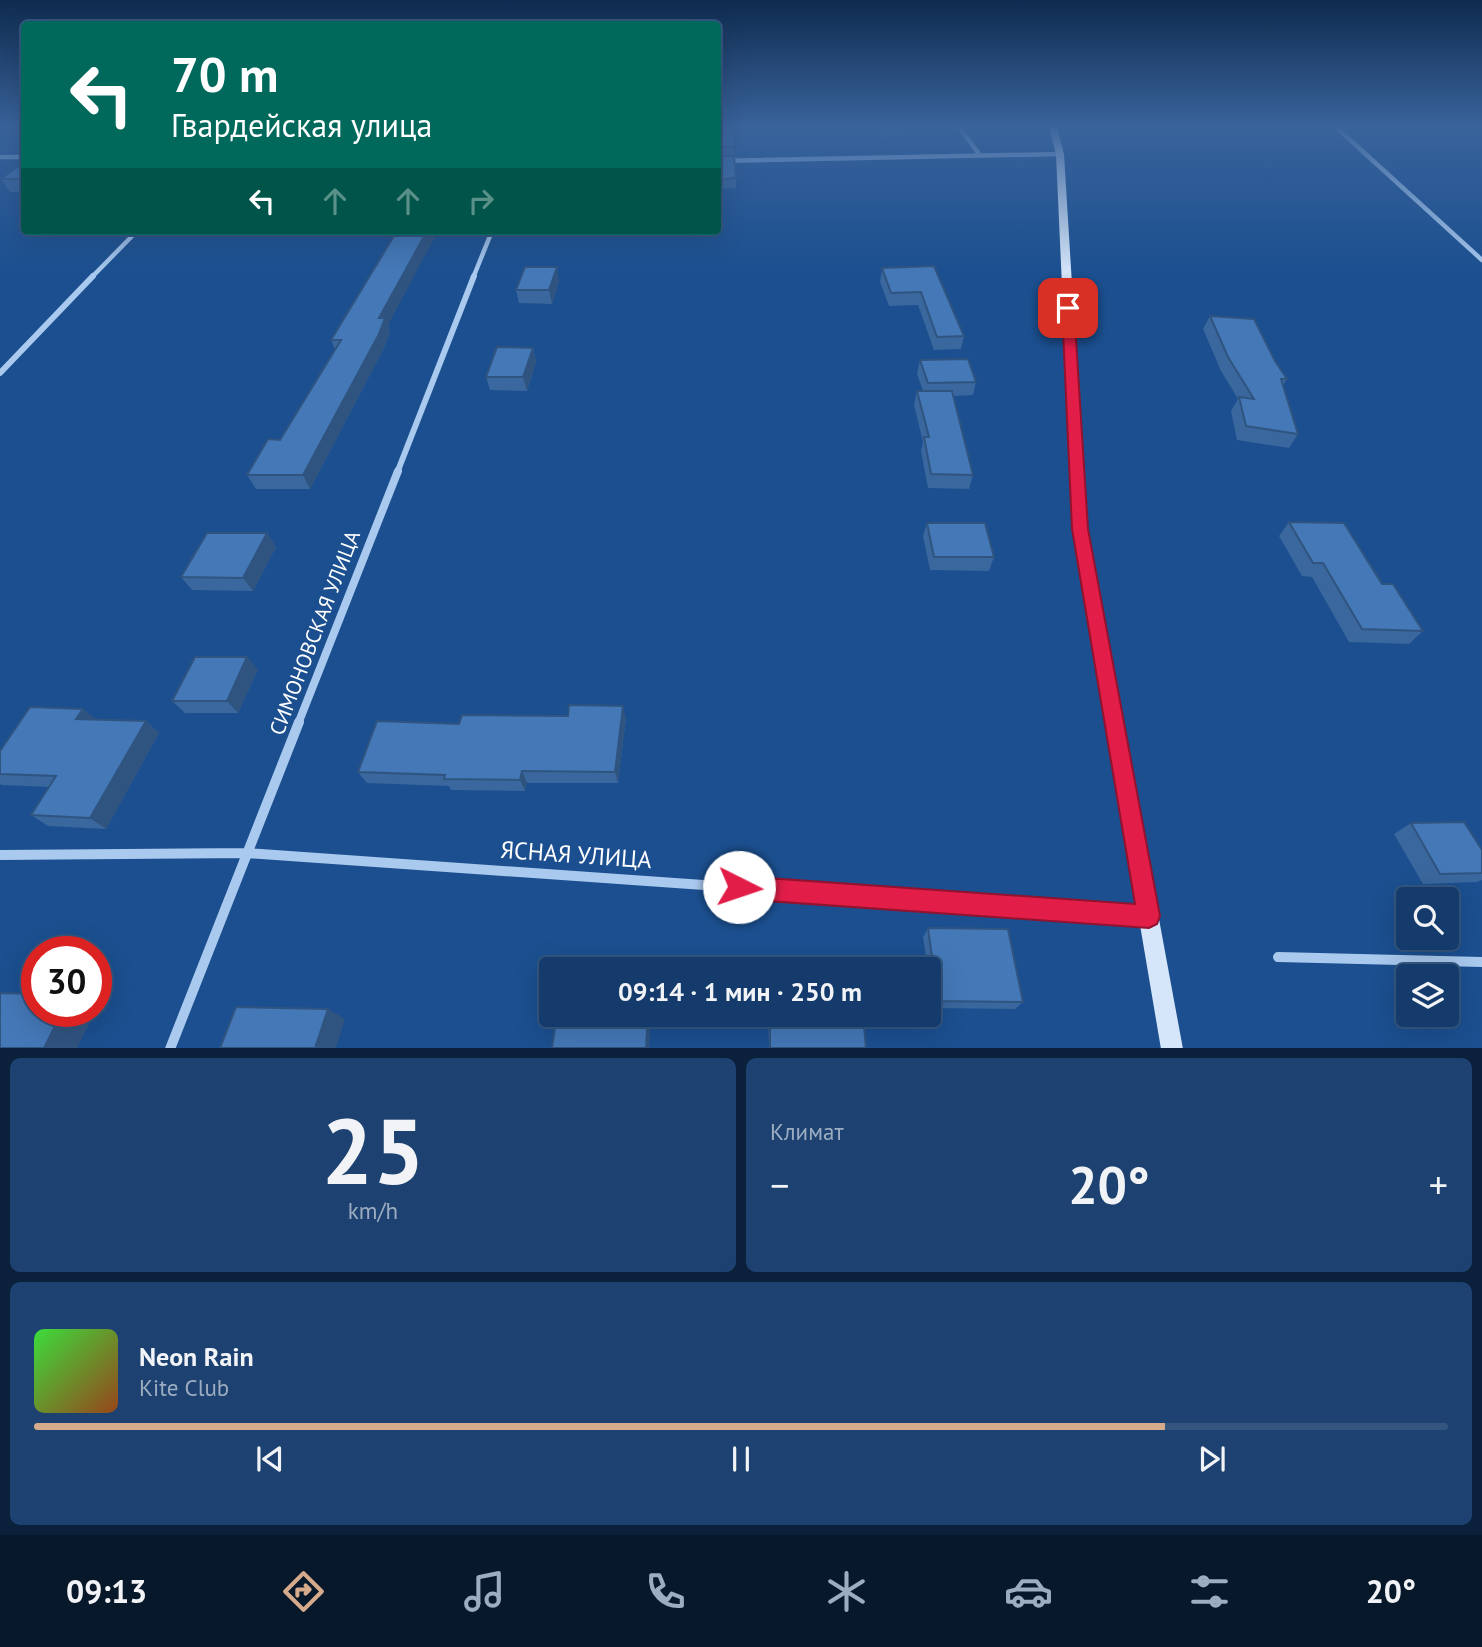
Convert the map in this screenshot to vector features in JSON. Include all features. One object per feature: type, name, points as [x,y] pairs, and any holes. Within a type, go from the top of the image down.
[{"type":"street","points":[[1061,176],[1080,529],[1172,1048]]},
{"type":"street","points":[[1390,176],[1482,260]]},
{"type":"street","points":[[0,373],[132,235]]},
{"type":"street","name":"СИМОНОВСКАЯ УЛИЦА","points":[[170,1048],[490,235]]},
{"type":"street","name":"ЯСНАЯ УЛИЦА","points":[[0,855],[247,853],[1149,916]]},
{"type":"street","points":[[1278,957],[1482,962]]},
{"type":"building","points":[[5,176],[21,176],[21,179],[1,179]]},
{"type":"building","points":[[721,176],[736,176],[721,180]]},
{"type":"building","points":[[395,235],[425,235],[379,318],[385,318],[378,336],[303,475],[247,475],[268,439],[280,440],[341,340],[331,340]]},
{"type":"building","points":[[934,266],[964,336],[937,337],[921,292],[891,293],[882,268]]},
{"type":"building","points":[[525,267],[557,267],[549,290],[516,290]]},
{"type":"building","points":[[1210,316],[1254,319],[1287,379],[1281,379],[1298,434],[1246,426],[1239,397],[1254,399],[1228,357]]},
{"type":"building","points":[[497,347],[533,348],[523,377],[486,377]]},
{"type":"building","points":[[968,359],[976,382],[928,383],[920,360]]},
{"type":"building","points":[[917,391],[952,391],[973,475],[931,474],[924,437],[929,437]]},
{"type":"building","points":[[1289,522],[1344,523],[1382,584],[1393,584],[1423,631],[1362,629],[1323,563],[1313,563]]},
{"type":"building","points":[[927,523],[985,523],[994,557],[934,557]]},
{"type":"building","points":[[207,533],[267,533],[243,578],[181,577]]},
{"type":"building","points":[[195,657],[247,657],[227,701],[172,701]]},
{"type":"building","points":[[569,705],[623,706],[615,772],[522,771],[520,780],[444,779],[445,775],[358,772],[377,721],[459,724],[462,715],[568,716]]},
{"type":"building","points":[[30,707],[83,709],[76,719],[146,721],[90,818],[31,815],[56,776],[0,774],[0,751]]},
{"type":"building","points":[[1464,822],[1482,850],[1482,873],[1440,874],[1411,823]]},
{"type":"building","points":[[928,928],[1008,929],[1023,1002],[941,1001],[941,957],[932,957]]},
{"type":"building","points":[[0,993],[21,994],[21,1027],[54,1027],[44,1048],[0,1048]]},
{"type":"building","points":[[236,1007],[328,1009],[315,1048],[220,1048]]},
{"type":"building","points":[[555,1027],[647,1027],[646,1048],[552,1048]]},
{"type":"building","points":[[770,1027],[864,1027],[866,1048],[770,1048]]},
{"type":"route","points":[[739,887],[1149,916],[1080,529],[1068,308]]}]
